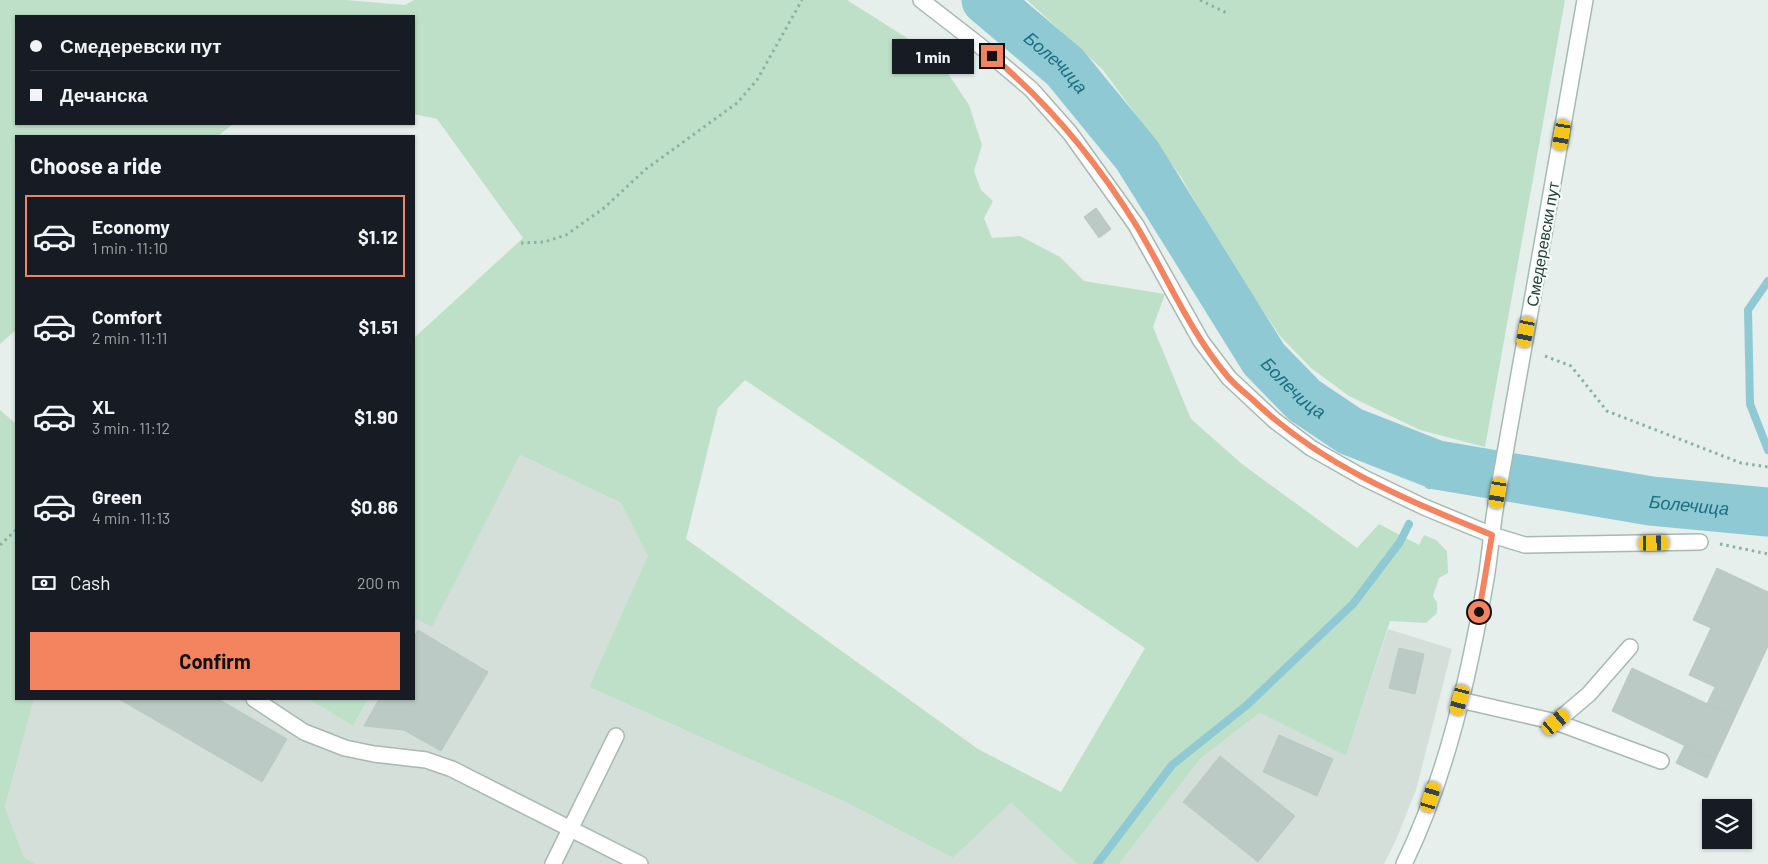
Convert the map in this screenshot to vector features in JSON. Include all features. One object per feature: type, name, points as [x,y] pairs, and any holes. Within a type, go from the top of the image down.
[{"type":"main road","points":[[921,0],[1031,89],[1070,133],[1136,225],[1201,341],[1229,378],[1261,408],[1311,448],[1364,478],[1424,507],[1492,535],[1525,545],[1700,542]]},
{"type":"main road","name":"Смедеревски пут","points":[[1404,864],[1431,797],[1460,700],[1486,578],[1523,347],[1585,1]]},
{"type":"main road","points":[[1556,722],[1589,694],[1630,647]]},
{"type":"main road","points":[[256,700],[304,732],[345,748],[374,754],[426,760],[443,766],[640,864]]},
{"type":"main road","points":[[1460,700],[1556,722],[1661,761]]},
{"type":"main road","points":[[553,864],[616,736]]},
{"type":"path","points":[[521,242],[544,242],[566,235],[604,208],[646,169],[737,103],[756,80],[802,0]]},
{"type":"path","points":[[1200,0],[1229,14]]},
{"type":"path","points":[[1523,347],[1571,366],[1606,411],[1741,463],[1768,467]]},
{"type":"path","points":[[0,545],[15,531]]},
{"type":"path","points":[[1700,542],[1734,546],[1768,554]]},
{"type":"shaded area","points":[[520,455],[621,503],[649,556],[589,687],[845,802],[953,858],[1011,803],[1077,864],[36,864],[24,857],[5,807],[34,700],[310,700],[353,726],[367,700],[415,700],[415,618],[432,626]]},
{"type":"shaded area","points":[[1388,629],[1452,649],[1416,790],[1384,864],[1119,864],[1201,758],[1260,713],[1346,756]]},
{"type":"green space","points":[[0,0],[346,0],[405,5],[414,0],[847,0],[937,57],[969,105],[982,145],[974,171],[981,190],[993,201],[984,218],[992,238],[1020,236],[1060,257],[1084,281],[1165,294],[1153,327],[1191,419],[1242,464],[1357,548],[1379,524],[1419,545],[1424,535],[1436,540],[1447,551],[1448,573],[1439,578],[1433,596],[1437,603],[1437,613],[1426,623],[1390,621],[1346,756],[1260,713],[1201,758],[1119,864],[1077,864],[1011,803],[953,858],[845,802],[589,687],[648,556],[621,503],[520,455],[432,627],[415,618],[415,337],[523,238],[437,119],[415,114],[415,15],[15,15],[15,125],[232,125],[219,135],[15,135],[15,331],[0,344]],"holes":[[[745,380],[1145,648],[1061,792],[978,749],[686,539],[718,408]]]},
{"type":"green space","points":[[1027,0],[1565,0],[1485,447],[1420,430],[1349,396],[1311,368],[1280,336],[1237,273],[1181,177],[1103,70]]},
{"type":"green space","points":[[0,410],[15,423],[15,700],[34,700],[5,807],[24,857],[36,864],[0,864]]},
{"type":"green space","points":[[310,700],[367,700],[353,726]]},
{"type":"building","points":[[1096,208],[1111,229],[1099,238],[1084,217]]},
{"type":"building","points":[[1717,568],[1768,592],[1768,646],[1735,717],[1707,704],[1715,687],[1689,675],[1711,628],[1693,620]]},
{"type":"building","points":[[418,630],[488,672],[441,751],[404,730],[364,726],[378,700],[415,700],[415,635]]},
{"type":"building","points":[[1399,648],[1424,654],[1415,694],[1389,688]]},
{"type":"building","points":[[1632,668],[1735,717],[1715,760],[1612,711]]},
{"type":"building","points":[[121,700],[220,700],[287,739],[262,782]]},
{"type":"building","points":[[1279,735],[1333,759],[1317,796],[1263,772]]},
{"type":"building","points":[[1685,745],[1715,760],[1707,778],[1676,763]]},
{"type":"building","points":[[1220,756],[1295,816],[1258,862],[1183,802]]},
{"type":"waterway","name":"Болечица","points":[[986,0],[1065,67],[1137,155],[1264,359],[1304,400],[1350,431],[1437,465],[1651,501],[1768,512]]},
{"type":"waterway","points":[[1768,281],[1748,310],[1750,404],[1768,450]]},
{"type":"waterway","points":[[1429,485],[1437,465]]},
{"type":"waterway","points":[[1097,864],[1172,765],[1247,705],[1353,604],[1400,542],[1409,524]]},
{"type":"route","points":[[992,56],[1031,89],[1070,133],[1136,225],[1201,341],[1229,378],[1274,420],[1311,448],[1364,478],[1424,507],[1492,535],[1479,612]]}]
